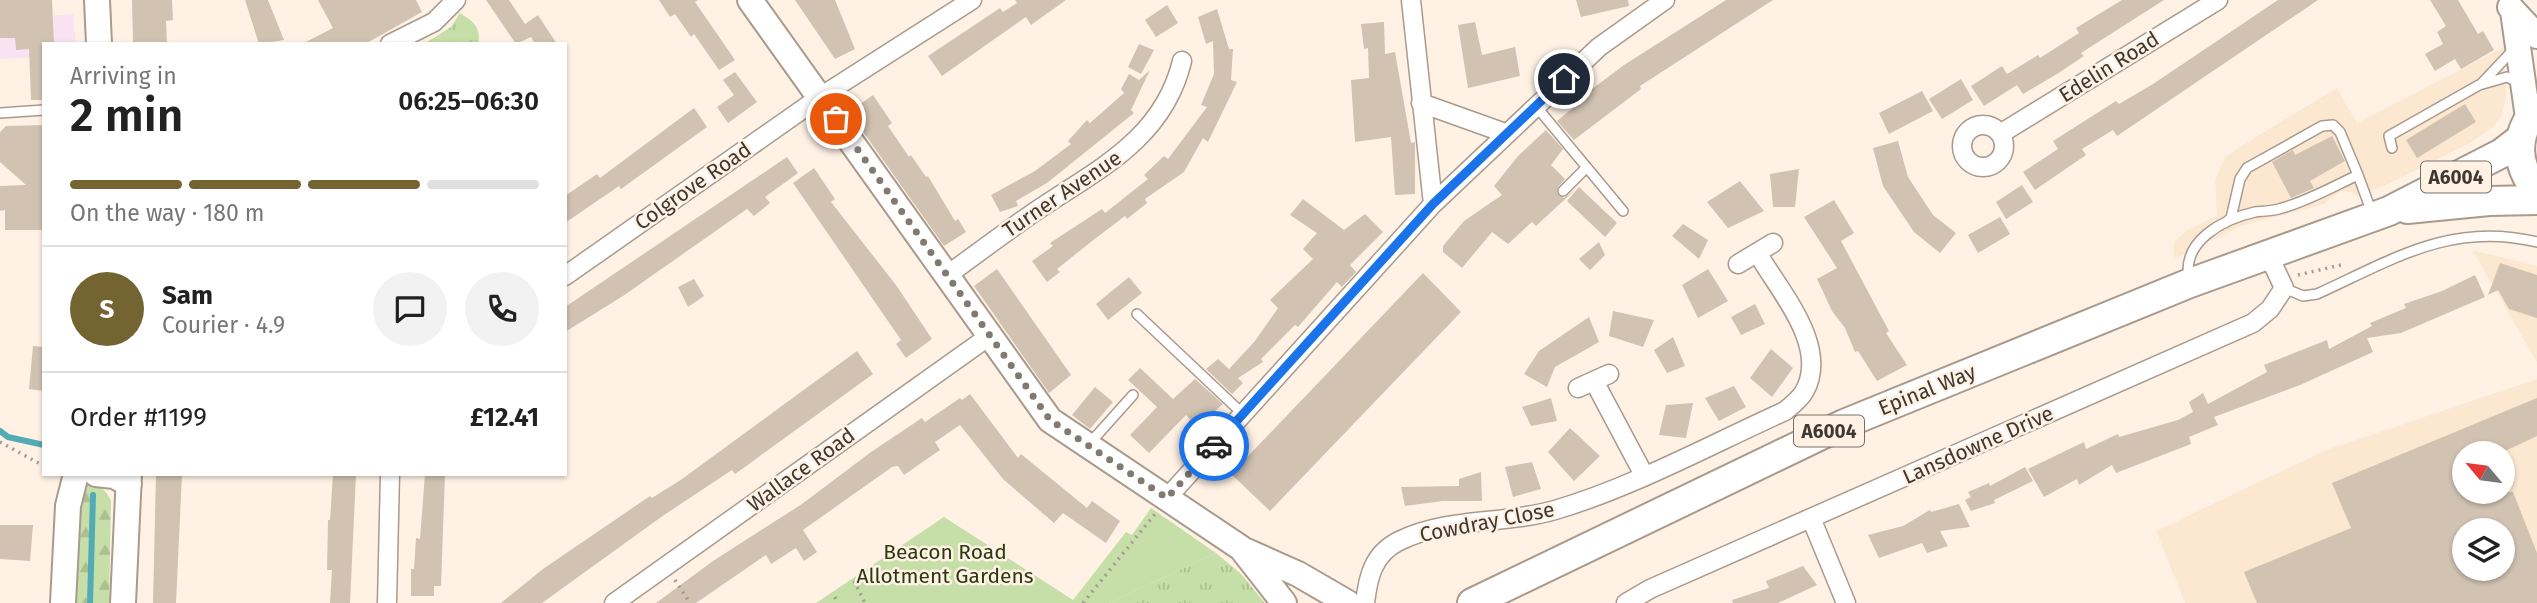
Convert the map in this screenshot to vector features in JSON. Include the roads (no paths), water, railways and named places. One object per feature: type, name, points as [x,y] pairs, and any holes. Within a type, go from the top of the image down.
[{"type":"main road","name":"A6004","points":[[2527,113],[2522,166],[2537,191]]},
{"type":"main road","name":"Epinal Way","points":[[1469,602],[1844,424],[2190,283],[2381,214],[2502,153],[2527,113]]},
{"type":"main road","name":"Epinal Way","points":[[2381,214],[2488,201],[2537,200]]},
{"type":"street","points":[[97,0],[100,42]]},
{"type":"street","points":[[394,42],[434,22],[456,0]]},
{"type":"street","points":[[750,0],[988,337],[1050,420],[1241,548],[1298,573],[1348,603]]},
{"type":"street","name":"Colgrove Road","points":[[567,275],[820,97],[972,0]]},
{"type":"street","points":[[1411,0],[1433,204]]},
{"type":"street","points":[[1167,498],[1433,204],[1535,104],[1599,47],[1665,0]]},
{"type":"street","name":"Edelin Road","points":[[2000,134],[2218,0]]},
{"type":"street","points":[[2510,6],[2527,40],[2527,113]]},
{"type":"street","name":"Turner Avenue","points":[[946,276],[1034,212],[1111,164],[1135,144],[1173,91],[1182,61]]},
{"type":"street","points":[[1421,103],[1505,133]]},
{"type":"street","points":[[1738,264],[1773,243]]},
{"type":"street","name":"Cowdray Close","points":[[1365,603],[1374,564],[1383,552],[1399,541],[1445,527],[1540,514],[1569,506],[1785,411],[1804,393],[1811,374],[1811,354],[1807,336],[1758,254]]},
{"type":"street","points":[[2268,254],[2284,288]]},
{"type":"street","name":"Lansdowne Drive","points":[[1626,603],[1650,589],[2253,323],[2270,309],[2284,288]]},
{"type":"street","name":"Wallace Road","points":[[614,603],[988,337]]},
{"type":"street","points":[[1593,381],[1644,475]]},
{"type":"street","points":[[63,603],[68,506],[84,476],[129,479],[123,603]]},
{"type":"street","points":[[387,603],[390,476]]},
{"type":"street","points":[[1811,518],[1846,603]]},
{"type":"street","points":[[1241,548],[1284,603]]},
{"type":"lane","points":[[2479,86],[2527,40]]},
{"type":"lane","points":[[2392,148],[2389,136],[2479,86],[2507,77],[2527,113]]},
{"type":"lane","points":[[1535,104],[1623,211]]},
{"type":"lane","points":[[0,113],[42,110]]},
{"type":"lane","points":[[2190,283],[2186,263],[2189,253],[2196,243],[2231,218],[2239,179],[2247,168],[2269,153],[2322,126],[2333,125],[2340,132],[2358,175],[2381,214]]},
{"type":"lane","points":[[1563,191],[1586,168]]},
{"type":"lane","points":[[2221,225],[2252,213],[2282,209],[2358,175]]},
{"type":"lane","points":[[2284,288],[2303,296],[2317,294],[2414,250],[2465,235],[2510,235],[2537,242]]},
{"type":"lane","points":[[1137,314],[1243,414]]},
{"type":"lane","points":[[1087,447],[1133,395]]},
{"type":"waterway","points":[[0,431],[8,437],[42,445]]},
{"type":"waterway","points":[[90,603],[93,495]]},
{"type":"park label","name":"Beacon Road Allotment Gardens","points":[[945,564]]}]
